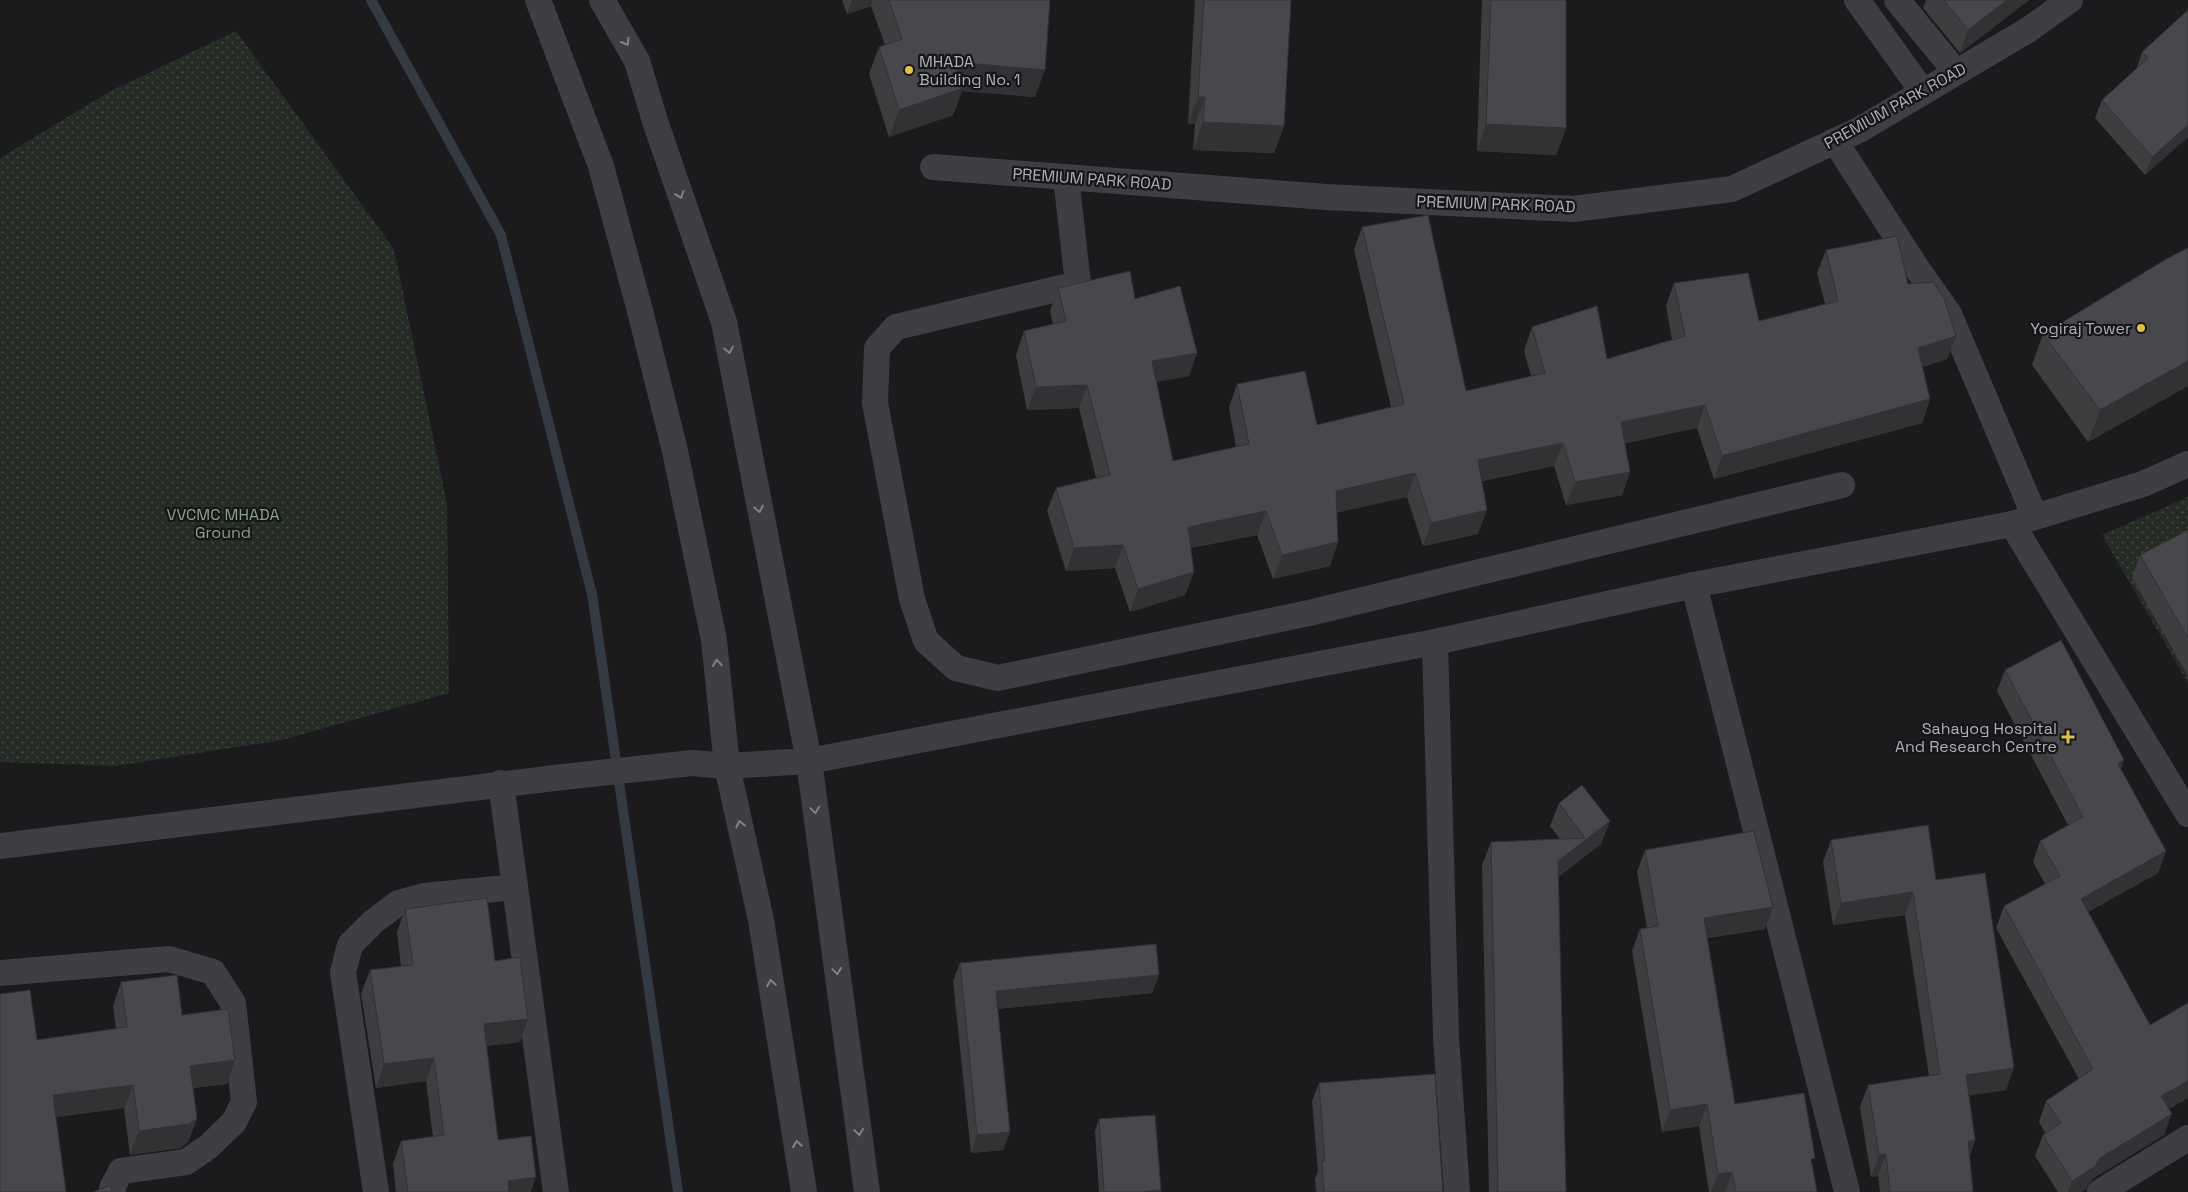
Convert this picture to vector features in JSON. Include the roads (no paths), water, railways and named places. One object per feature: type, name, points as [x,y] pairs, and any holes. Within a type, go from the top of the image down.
[{"type":"street","points":[[538,0],[601,166],[675,451],[714,640],[727,766],[761,920],[804,1192]]},
{"type":"street","points":[[603,0],[637,61],[654,121],[724,322],[809,762],[867,1192]]},
{"type":"street","points":[[1856,0],[1923,92]]},
{"type":"street","points":[[1897,0],[1952,68],[2034,17],[2057,0]]},
{"type":"street","name":"PREMIUM PARK ROAD","points":[[933,167],[1326,197],[1573,209],[1732,189],[1859,130],[1923,92],[1952,68],[2028,30],[2070,0]]},
{"type":"street","points":[[1835,141],[1916,268],[1949,314],[2023,521],[2188,814]]},
{"type":"street","points":[[1066,177],[1078,284],[896,327],[876,348],[875,403],[912,599],[926,641],[956,668],[998,678],[1008,676],[1309,613],[1842,485]]},
{"type":"street","points":[[0,846],[563,776],[692,763],[727,766],[809,762],[1435,642],[1694,585],[2023,521],[2143,484],[2188,464]]},
{"type":"street","points":[[1694,585],[1847,1192]]},
{"type":"street","points":[[1435,642],[1446,1037],[1456,1192]]},
{"type":"street","points":[[501,783],[556,1192]]},
{"type":"street","points":[[376,1192],[343,972],[350,945],[373,922],[398,903],[424,896],[514,886]]},
{"type":"street","points":[[0,973],[169,959],[213,972],[233,1003],[244,1102],[234,1122],[208,1147],[186,1162],[121,1171],[112,1188],[113,1192]]},
{"type":"street","points":[[2100,1192],[2188,1138]]},
{"type":"waterway","points":[[371,0],[501,235],[592,594],[678,1192]]},
{"type":"place","name":"MHADA Building No. 1","points":[[909,70]]},
{"type":"place","name":"Yogiraj Tower","points":[[2141,328]]},
{"type":"place","name":"Sahayog Hospital And Research Centre","points":[[2068,737]]},
{"type":"park label","name":"VVCMC MHADA Ground","points":[[223,523]]}]
